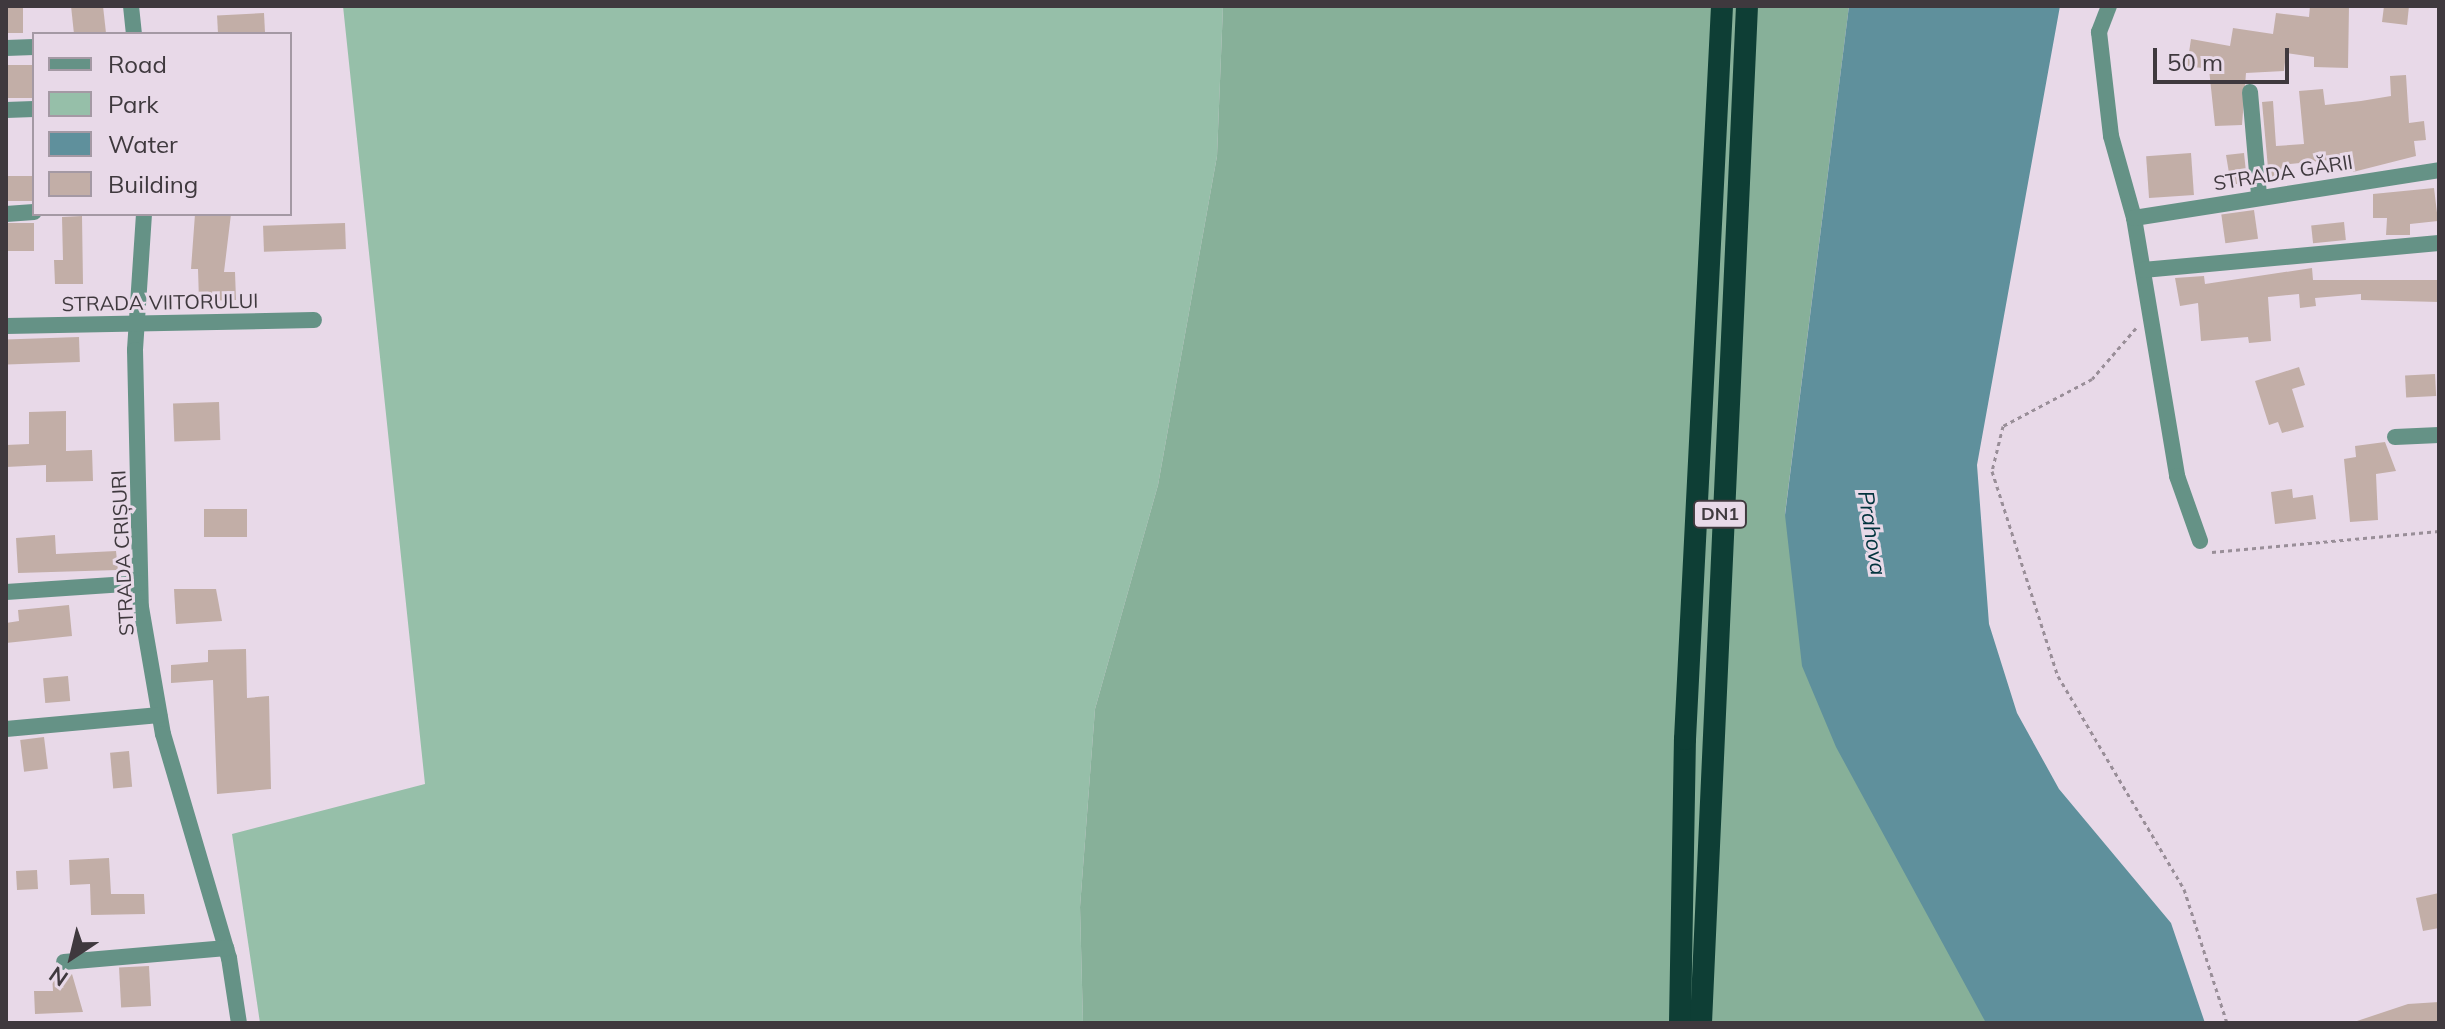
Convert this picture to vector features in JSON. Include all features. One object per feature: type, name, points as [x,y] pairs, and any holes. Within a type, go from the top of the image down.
[{"type":"highway","name":"DN1","points":[[1680,1023],[1685,739],[1722,6]]},
{"type":"highway","name":"DN1","points":[[1701,1023],[1747,6]]},
{"type":"street","points":[[131,6],[134,32]]},
{"type":"street","points":[[2109,6],[2099,32],[2100,64],[2134,218],[2177,476],[2200,541]]},
{"type":"street","points":[[6,48],[32,47]]},
{"type":"street","points":[[2250,92],[2259,194]]},
{"type":"street","points":[[6,110],[32,109]]},
{"type":"street","name":"STRADA GĂRII","points":[[2134,218],[2259,194],[2439,170]]},
{"type":"street","points":[[6,214],[32,212]]},
{"type":"street","name":"STRADA CRIȘURI","points":[[144,216],[136,321],[140,583],[159,715],[226,948],[239,1023]]},
{"type":"street","points":[[2143,270],[2439,243]]},
{"type":"street","name":"STRADA VIITORULUI","points":[[6,326],[136,321],[314,320]]},
{"type":"street","points":[[2395,437],[2439,435]]},
{"type":"street","points":[[6,592],[140,583]]},
{"type":"street","points":[[6,729],[159,715]]},
{"type":"street","points":[[64,962],[226,948]]},
{"type":"path","points":[[2151,311],[2092,379],[2003,426],[1992,471],[2058,676],[2184,889],[2227,1023]]},
{"type":"path","points":[[2200,541],[2221,554],[2439,531]]},
{"type":"green space","points":[[343,6],[1223,6],[1217,156],[1158,485],[1095,709],[1080,907],[1083,1023],[260,1023],[232,834],[425,784]]},
{"type":"green space","points":[[1223,6],[1849,6],[1785,514],[1986,1023],[1083,1023],[1080,907],[1095,709],[1158,485],[1217,156]]},
{"type":"water","name":"Prahova","points":[[1849,6],[2060,6],[1977,465],[1989,624],[2017,713],[2059,789],[2171,923],[2205,1023],[1986,1023],[1836,747],[1802,666],[1785,515]]},
{"type":"building","points":[[6,6],[23,6],[23,33],[6,33]]},
{"type":"building","points":[[71,6],[103,6],[106,32],[74,32]]},
{"type":"building","points":[[2310,6],[2349,6],[2348,68],[2314,67],[2314,57],[2286,53],[2284,71],[2246,73],[2242,125],[2215,126],[2209,69],[2187,66],[2191,39],[2230,46],[2233,28],[2273,34],[2276,13],[2309,17]]},
{"type":"building","points":[[2384,6],[2409,6],[2407,25],[2382,22]]},
{"type":"building","points":[[264,13],[265,32],[218,32],[217,15]]},
{"type":"building","points":[[6,65],[32,65],[32,98],[6,98]]},
{"type":"building","points":[[2406,75],[2409,123],[2424,121],[2426,140],[2414,141],[2416,156],[2353,172],[2350,158],[2290,164],[2269,179],[2262,102],[2273,101],[2276,146],[2304,144],[2299,91],[2323,89],[2325,105],[2361,101],[2391,96],[2390,76]]},
{"type":"building","points":[[2191,153],[2194,195],[2149,198],[2146,156]]},
{"type":"building","points":[[2244,153],[2247,182],[2231,185],[2226,155]]},
{"type":"building","points":[[6,176],[32,176],[32,201],[6,201]]},
{"type":"building","points":[[2434,188],[2438,221],[2410,224],[2410,235],[2386,235],[2387,218],[2373,218],[2373,194]]},
{"type":"building","points":[[2254,210],[2258,239],[2225,243],[2221,215]]},
{"type":"building","points":[[82,216],[83,284],[55,284],[54,260],[63,260],[62,217]]},
{"type":"building","points":[[195,216],[231,216],[224,272],[235,272],[236,300],[199,301],[198,269],[191,269]]},
{"type":"building","points":[[2344,222],[2346,240],[2313,243],[2311,225]]},
{"type":"building","points":[[6,223],[34,223],[34,251],[6,251]]},
{"type":"building","points":[[345,223],[346,249],[264,252],[263,226]]},
{"type":"building","points":[[2312,268],[2313,280],[2439,280],[2439,302],[2361,300],[2361,294],[2315,298],[2316,306],[2300,308],[2299,294],[2268,297],[2271,341],[2249,343],[2248,337],[2201,341],[2198,303],[2180,306],[2175,278],[2204,276],[2205,284]]},
{"type":"building","points":[[79,337],[80,362],[7,365],[6,340]]},
{"type":"building","points":[[2299,367],[2305,385],[2292,389],[2304,427],[2282,433],[2278,422],[2269,425],[2255,381]]},
{"type":"building","points":[[2435,374],[2436,396],[2406,398],[2405,376]]},
{"type":"building","points":[[219,402],[220,440],[174,442],[173,404]]},
{"type":"building","points":[[66,411],[66,451],[92,450],[93,481],[46,482],[46,465],[6,467],[6,445],[29,444],[29,412]]},
{"type":"building","points":[[2385,442],[2396,471],[2376,474],[2378,520],[2350,522],[2344,459],[2356,457],[2355,446]]},
{"type":"building","points":[[2292,489],[2293,498],[2313,495],[2316,519],[2275,524],[2271,492]]},
{"type":"building","points":[[204,509],[247,509],[247,537],[204,537]]},
{"type":"building","points":[[55,535],[56,554],[116,551],[118,570],[18,573],[16,538]]},
{"type":"building","points":[[174,589],[216,589],[222,621],[176,624]]},
{"type":"building","points":[[69,605],[72,636],[6,643],[6,623],[19,621],[18,610]]},
{"type":"building","points":[[246,649],[247,698],[269,696],[271,789],[217,794],[213,680],[171,683],[171,665],[208,662],[208,650]]},
{"type":"building","points":[[68,676],[70,701],[45,703],[43,678]]},
{"type":"building","points":[[44,737],[48,769],[24,772],[20,740]]},
{"type":"building","points":[[129,751],[132,787],[113,789],[110,753]]},
{"type":"building","points":[[109,858],[111,894],[144,894],[145,914],[91,915],[90,884],[70,885],[69,860]]},
{"type":"building","points":[[37,870],[38,889],[17,890],[16,871]]},
{"type":"building","points":[[2439,893],[2439,928],[2423,931],[2416,898]]},
{"type":"building","points":[[149,966],[151,1006],[121,1008],[119,968]]},
{"type":"building","points":[[72,974],[83,1012],[35,1014],[34,991],[53,991],[52,975]]},
{"type":"building","points":[[2439,1002],[2439,1023],[2351,1023],[2408,1004]]}]
